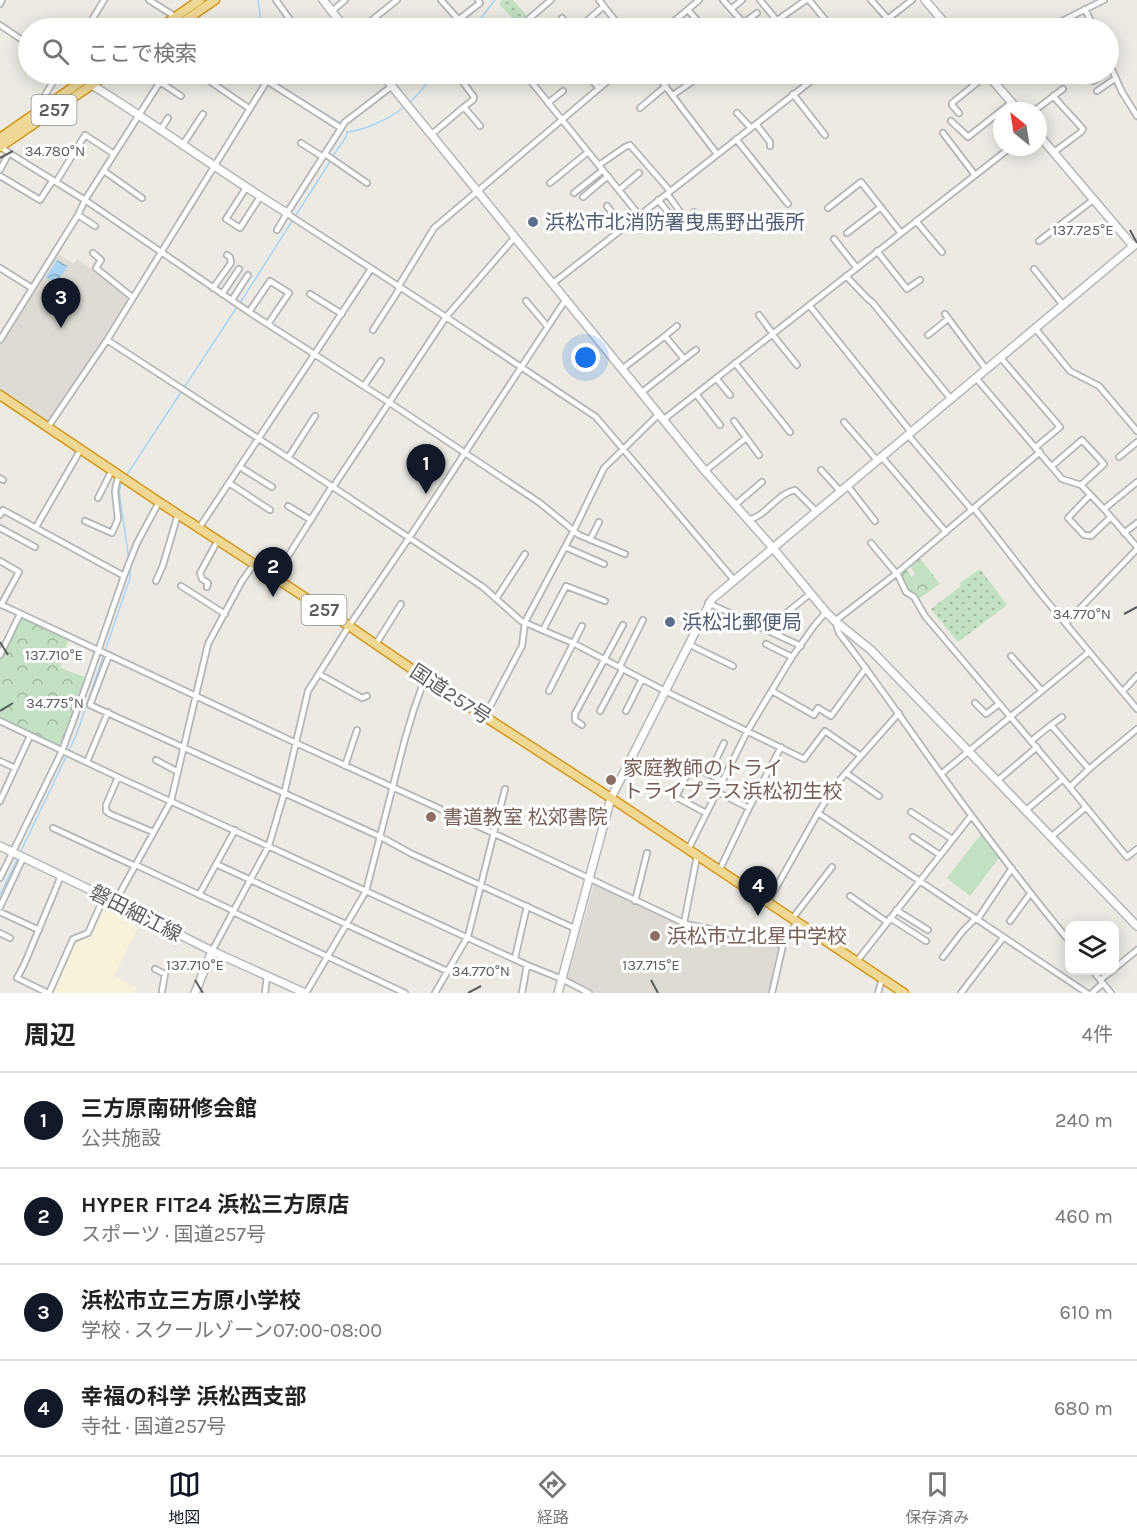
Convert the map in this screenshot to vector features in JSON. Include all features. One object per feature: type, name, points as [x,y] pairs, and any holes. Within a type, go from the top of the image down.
[{"type":"highway","points":[[181,18],[200,0]]},
{"type":"highway","points":[[183,18],[215,0]]},
{"type":"highway","name":"257","points":[[0,144],[77,84]]},
{"type":"highway","name":"257","points":[[0,144],[92,85]]},
{"type":"highway","name":"国道257号","points":[[0,395],[904,993]]},
{"type":"street","points":[[93,18],[104,0]]},
{"type":"street","points":[[149,0],[176,18]]},
{"type":"street","points":[[276,0],[289,18]]},
{"type":"street","points":[[323,0],[337,18]]},
{"type":"street","points":[[332,11],[345,0]]},
{"type":"street","points":[[374,18],[397,0]]},
{"type":"street","points":[[441,0],[456,18]]},
{"type":"street","points":[[461,18],[480,3],[478,0]]},
{"type":"street","points":[[530,18],[551,0]]},
{"type":"street","points":[[599,0],[613,18]]},
{"type":"street","points":[[678,18],[699,0]]},
{"type":"street","points":[[723,0],[739,18]]},
{"type":"street","points":[[731,9],[742,0]]},
{"type":"street","points":[[760,0],[775,18]]},
{"type":"street","points":[[871,0],[887,18]]},
{"type":"street","points":[[889,18],[912,0]]},
{"type":"street","points":[[925,0],[940,18]]},
{"type":"street","points":[[1067,18],[1104,0]]},
{"type":"street","points":[[781,18],[804,1],[822,18]]},
{"type":"street","points":[[590,18],[604,6]]},
{"type":"street","points":[[1085,9],[1089,18]]},
{"type":"street","points":[[688,10],[695,18]]},
{"type":"street","points":[[750,18],[757,13]]},
{"type":"street","points":[[0,25],[18,37]]},
{"type":"street","points":[[42,100],[52,84]]},
{"type":"street","points":[[0,340],[159,84]]},
{"type":"street","points":[[163,84],[181,96]]},
{"type":"street","points":[[214,84],[250,109]]},
{"type":"street","points":[[48,427],[107,340],[265,84]]},
{"type":"street","points":[[272,84],[341,128]]},
{"type":"street","points":[[432,134],[473,100],[474,97],[464,84]]},
{"type":"street","points":[[533,84],[639,215]]},
{"type":"street","points":[[595,84],[599,88]]},
{"type":"street","points":[[373,330],[434,228],[604,84]]},
{"type":"street","points":[[673,95],[689,84]]},
{"type":"street","points":[[552,284],[806,84]]},
{"type":"street","points":[[959,113],[952,105],[953,101],[974,84]]},
{"type":"street","points":[[996,84],[1011,102]]},
{"type":"street","points":[[1097,91],[1107,84]]},
{"type":"street","points":[[1119,84],[1137,116]]},
{"type":"street","points":[[92,85],[596,417],[734,580]]},
{"type":"street","points":[[277,230],[292,217],[324,155],[345,122],[392,85],[705,471],[826,612],[871,650],[1137,926]]},
{"type":"street","points":[[640,108],[666,86],[717,154]]},
{"type":"street","points":[[1045,102],[1063,89]]},
{"type":"street","points":[[548,103],[563,91]]},
{"type":"street","points":[[793,94],[825,135]]},
{"type":"street","points":[[1053,96],[1083,129],[1054,152]]},
{"type":"street","points":[[464,107],[480,126]]},
{"type":"street","points":[[738,113],[751,128]]},
{"type":"street","points":[[182,146],[203,114]]},
{"type":"street","points":[[951,121],[968,137],[993,117]]},
{"type":"street","points":[[160,131],[168,118]]},
{"type":"street","points":[[756,124],[770,142],[770,146]]},
{"type":"street","points":[[943,133],[975,175]]},
{"type":"street","points":[[0,176],[40,200],[85,135],[114,154]]},
{"type":"street","points":[[736,139],[788,204]]},
{"type":"street","points":[[301,143],[335,161],[368,183]]},
{"type":"street","points":[[0,144],[9,153],[85,200],[249,312],[540,503],[574,530],[590,540],[625,554]]},
{"type":"street","points":[[558,993],[611,798],[708,603],[1135,245],[1047,144]]},
{"type":"street","points":[[599,165],[630,145],[669,192],[681,215],[690,224],[698,218],[694,212]]},
{"type":"street","points":[[550,183],[588,152]]},
{"type":"street","points":[[0,170],[9,153]]},
{"type":"street","points":[[485,716],[522,646],[525,622],[604,468],[622,449],[661,417],[696,394],[999,156]]},
{"type":"street","points":[[574,194],[603,170]]},
{"type":"street","points":[[104,171],[142,198]]},
{"type":"street","points":[[619,190],[639,173]]},
{"type":"street","points":[[583,197],[608,176]]},
{"type":"street","points":[[828,208],[861,182],[901,233]]},
{"type":"street","points":[[246,188],[226,219],[240,228],[260,197]]},
{"type":"street","points":[[658,200],[679,225]]},
{"type":"street","points":[[1039,241],[1094,200]]},
{"type":"street","points":[[607,206],[624,228]]},
{"type":"street","points":[[847,233],[881,207]]},
{"type":"street","points":[[78,215],[95,226]]},
{"type":"street","points":[[916,221],[942,252]]},
{"type":"street","points":[[274,577],[446,317],[515,237]]},
{"type":"street","points":[[834,239],[857,268]]},
{"type":"street","points":[[878,251],[907,289],[920,280]]},
{"type":"street","points":[[93,253],[101,260],[96,268],[132,297]]},
{"type":"street","points":[[213,288],[231,263],[227,255]]},
{"type":"street","points":[[0,268],[32,288]]},
{"type":"street","points":[[1034,268],[1063,305]]},
{"type":"street","points":[[222,294],[239,269]]},
{"type":"street","points":[[199,528],[371,269]]},
{"type":"street","points":[[232,300],[248,275]]},
{"type":"street","points":[[846,276],[879,309],[951,399]]},
{"type":"street","points":[[249,312],[270,281],[288,292],[268,324]]},
{"type":"street","points":[[310,294],[342,314]]},
{"type":"street","points":[[195,993],[212,951],[269,845],[284,794],[308,691],[566,299]]},
{"type":"street","points":[[526,301],[547,326]]},
{"type":"street","points":[[809,305],[909,433],[1137,709]]},
{"type":"street","points":[[759,315],[797,365]]},
{"type":"street","points":[[928,335],[946,316],[986,369]]},
{"type":"street","points":[[622,369],[677,326]]},
{"type":"street","points":[[1035,328],[1070,371],[1099,386],[1137,431]]},
{"type":"street","points":[[665,336],[684,359]]},
{"type":"street","points":[[107,340],[483,587],[521,621],[621,667],[804,759],[825,731],[861,756]]},
{"type":"street","points":[[641,393],[696,350]]},
{"type":"street","points":[[1000,357],[1060,427],[1036,447]]},
{"type":"street","points":[[364,386],[381,361]]},
{"type":"street","points":[[735,363],[790,432]]},
{"type":"street","points":[[716,378],[730,395]]},
{"type":"street","points":[[975,378],[1062,479],[1081,485],[1104,508],[1137,548],[1066,623]]},
{"type":"street","points":[[696,394],[720,424]]},
{"type":"street","points":[[288,458],[315,416]]},
{"type":"street","points":[[734,422],[759,455]]},
{"type":"street","points":[[844,422],[946,532]]},
{"type":"street","points":[[705,471],[746,438]]},
{"type":"street","points":[[1052,466],[1082,440],[1104,464],[1081,485]]},
{"type":"street","points":[[1119,457],[1137,442]]},
{"type":"street","points":[[36,527],[81,449]]},
{"type":"street","points":[[835,621],[897,573],[1040,452]]},
{"type":"street","points":[[240,467],[272,487]]},
{"type":"street","points":[[821,470],[843,488],[875,521]]},
{"type":"street","points":[[98,498],[120,475]]},
{"type":"street","points":[[85,521],[112,533],[118,519],[115,492],[120,475]]},
{"type":"street","points":[[735,505],[762,482]]},
{"type":"street","points":[[1104,508],[1137,482]]},
{"type":"street","points":[[229,483],[270,510]]},
{"type":"street","points":[[748,520],[756,518],[786,493],[793,490],[816,511]]},
{"type":"street","points":[[1090,495],[1068,518],[1084,535],[1091,536],[1111,517]]},
{"type":"street","points":[[0,878],[62,751],[126,570],[159,502]]},
{"type":"street","points":[[288,506],[311,520]]},
{"type":"street","points":[[0,515],[3,510],[124,576]]},
{"type":"street","points":[[156,581],[178,514]]},
{"type":"street","points":[[590,540],[599,522]]},
{"type":"street","points":[[1125,533],[1137,523]]},
{"type":"street","points":[[0,528],[34,547]]},
{"type":"street","points":[[207,587],[208,583],[202,579],[200,573],[218,540]]},
{"type":"street","points":[[871,543],[897,573],[906,592],[914,597],[925,616],[1127,857],[1137,849]]},
{"type":"street","points":[[565,547],[604,564]]},
{"type":"street","points":[[496,599],[525,554]]},
{"type":"street","points":[[0,561],[19,572],[1,605],[684,923],[783,945]]},
{"type":"street","points":[[115,902],[171,801],[208,644],[242,581],[254,564]]},
{"type":"street","points":[[181,586],[225,614]]},
{"type":"street","points":[[543,630],[566,586],[605,601]]},
{"type":"street","points":[[765,630],[811,593]]},
{"type":"street","points":[[708,603],[801,646]]},
{"type":"street","points":[[376,644],[401,604]]},
{"type":"street","points":[[688,850],[748,730],[792,657],[826,612]]},
{"type":"street","points":[[0,653],[20,614]]},
{"type":"street","points":[[600,711],[643,620]]},
{"type":"street","points":[[835,621],[839,633],[899,713],[971,816],[1065,936]]},
{"type":"street","points":[[582,725],[574,717],[623,625]]},
{"type":"street","points":[[549,691],[582,626]]},
{"type":"street","points":[[688,644],[733,666]]},
{"type":"street","points":[[766,644],[792,657]]},
{"type":"street","points":[[941,774],[1089,652]]},
{"type":"street","points":[[109,655],[90,705],[381,837],[412,854],[576,929]]},
{"type":"street","points":[[1011,656],[1042,691]]},
{"type":"street","points":[[772,691],[814,715],[818,708],[831,716],[866,668]]},
{"type":"street","points":[[319,674],[362,698],[367,696]]},
{"type":"street","points":[[1123,691],[1137,676]]},
{"type":"street","points":[[305,993],[366,891],[414,709],[425,678]]},
{"type":"street","points":[[626,711],[642,679]]},
{"type":"street","points":[[975,703],[986,714],[999,704]]},
{"type":"street","points":[[87,762],[108,712]]},
{"type":"street","points":[[768,902],[837,783],[899,713]]},
{"type":"street","points":[[1031,741],[1062,717]]},
{"type":"street","points":[[0,721],[590,993]]},
{"type":"street","points":[[1051,725],[1089,770]]},
{"type":"street","points":[[1070,787],[1137,729]]},
{"type":"street","points":[[345,766],[357,730]]},
{"type":"street","points":[[1,798],[30,736]]},
{"type":"street","points":[[709,774],[724,743]]},
{"type":"street","points":[[719,871],[748,808],[781,747]]},
{"type":"street","points":[[997,781],[1037,747]]},
{"type":"street","points":[[156,760],[178,772]]},
{"type":"street","points":[[0,761],[15,768]]},
{"type":"street","points":[[706,813],[676,797],[691,766],[723,781]]},
{"type":"street","points":[[846,773],[879,796]]},
{"type":"street","points":[[118,777],[106,805],[106,811],[153,832]]},
{"type":"street","points":[[1026,811],[1063,779]]},
{"type":"street","points":[[435,993],[468,936],[505,789]]},
{"type":"street","points":[[717,792],[748,808]]},
{"type":"street","points":[[1051,837],[1086,807]]},
{"type":"street","points":[[911,812],[952,839]]},
{"type":"street","points":[[818,813],[1089,993],[1109,975]]},
{"type":"street","points":[[856,961],[971,816]]},
{"type":"street","points":[[53,828],[405,993]]},
{"type":"street","points":[[199,895],[235,830]]},
{"type":"street","points":[[913,837],[940,855]]},
{"type":"street","name":"磐田細江線","points":[[0,846],[212,951],[305,993]]},
{"type":"street","points":[[635,901],[646,853]]},
{"type":"street","points":[[684,923],[698,856]]},
{"type":"street","points":[[0,907],[23,858]]},
{"type":"street","points":[[216,864],[447,971]]},
{"type":"street","points":[[772,993],[783,945],[794,921],[832,867]]},
{"type":"street","points":[[943,957],[962,932],[976,920],[1012,868]]},
{"type":"street","points":[[61,876],[17,978],[48,993],[73,939],[88,933],[104,897]]},
{"type":"street","points":[[1010,921],[1030,894]]},
{"type":"street","points":[[850,896],[926,941]]},
{"type":"street","points":[[515,958],[527,906]]},
{"type":"street","points":[[896,910],[928,930]]},
{"type":"street","points":[[0,912],[39,930]]},
{"type":"street","points":[[907,939],[912,932]]},
{"type":"street","points":[[0,933],[10,938]]},
{"type":"street","points":[[961,993],[1003,938]]},
{"type":"street","points":[[1119,966],[1137,950]]},
{"type":"street","points":[[522,993],[527,964]]},
{"type":"street","points":[[155,969],[165,974],[163,992]]},
{"type":"street","points":[[1096,975],[1111,993]]},
{"type":"street","points":[[265,993],[267,976]]},
{"type":"street","points":[[878,993],[882,979]]},
{"type":"shaded area","points":[[56,253],[74,264],[77,259],[130,296],[103,342],[48,423],[0,391],[0,346]]},
{"type":"shaded area","name":"浜松市立北星中学校","points":[[594,885],[685,926],[778,947],[769,993],[595,993],[567,979]]},
{"type":"shaded area","points":[[106,905],[141,921],[114,976],[137,988],[135,993],[54,993],[75,943],[92,936]]},
{"type":"green space","points":[[502,0],[513,0],[527,16],[512,18],[499,4]]},
{"type":"green space","points":[[919,557],[940,584],[918,599],[908,591],[900,573],[905,568],[912,577],[915,574],[909,565]]},
{"type":"green space","points":[[980,569],[1007,605],[958,642],[931,609],[961,586],[960,583]]},
{"type":"green space","points":[[21,617],[68,640],[60,668],[85,677],[60,746],[0,718],[0,659]]},
{"type":"green space","points":[[981,834],[999,858],[970,896],[947,878]]},
{"type":"water","points":[[57,260],[68,266],[56,284],[46,277]]},
{"type":"waterway","points":[[258,0],[261,18]]},
{"type":"waterway","points":[[481,18],[495,0]]},
{"type":"waterway","points":[[277,84],[341,122]]},
{"type":"waterway","points":[[410,102],[427,84]]},
{"type":"waterway","points":[[333,156],[347,132],[377,123],[404,107]]},
{"type":"waterway","points":[[240,303],[331,160]]},
{"type":"waterway","points":[[126,476],[237,307]]},
{"type":"waterway","points":[[122,482],[119,491],[129,560]]},
{"type":"waterway","points":[[69,750],[76,736],[130,578],[130,568]]},
{"type":"waterway","points":[[20,853],[67,755]]},
{"type":"waterway","points":[[0,895],[18,858]]},
{"type":"place","name":"浜松市北消防署曳馬野出張所","points":[[533,222]]},
{"type":"place","name":"浜松市立三方原小学校","points":[[61,328]]},
{"type":"place","name":"三方原南研修会館","points":[[426,494]]},
{"type":"place","name":"HYPER FIT24 浜松三方原店","points":[[273,597]]},
{"type":"place","name":"浜松北郵便局","points":[[670,622]]},
{"type":"place","name":"家庭教師のトライ トライプラス浜松初生校","points":[[611,780]]},
{"type":"place","name":"書道教室 松郊書院","points":[[431,817]]},
{"type":"place","name":"幸福の科学 浜松西支部","points":[[758,916]]},
{"type":"place","name":"浜松市立北星中学校","points":[[655,936]]}]
